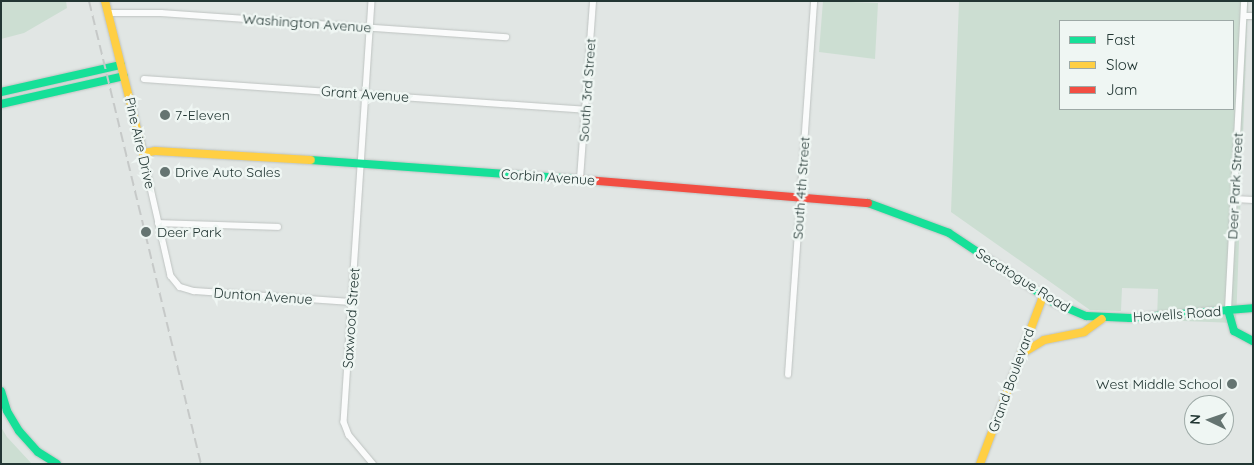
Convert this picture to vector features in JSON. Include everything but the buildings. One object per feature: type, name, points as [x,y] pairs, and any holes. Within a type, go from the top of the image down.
[{"type":"street","name":"Pine Aire Drive","points":[[105,1],[158,223],[176,284]]},
{"type":"street","name":"Saxwood Street","points":[[372,1],[344,422],[349,435],[373,464]]},
{"type":"street","name":"South 3rd Street","points":[[580,179],[593,1]]},
{"type":"street","name":"South 4th Street","points":[[788,375],[814,1]]},
{"type":"street","name":"Deer Park Street","points":[[1228,310],[1244,1]]},
{"type":"street","name":"Washington Avenue","points":[[108,13],[161,13],[506,37]]},
{"type":"street","points":[[1244,16],[1253,16]]},
{"type":"street","points":[[1,92],[121,65]]},
{"type":"street","points":[[1,104],[124,76]]},
{"type":"street","name":"Grant Avenue","points":[[144,79],[585,110]]},
{"type":"street","name":"Corbin Avenue","points":[[142,152],[155,150],[800,194],[862,201],[949,233]]},
{"type":"street","points":[[1235,199],[1253,200]]},
{"type":"street","points":[[158,223],[278,228]]},
{"type":"street","name":"Secatogue Road","points":[[949,233],[1043,296],[1075,312],[1102,319]]},
{"type":"street","name":"Dunton Avenue","points":[[176,284],[194,292],[352,302]]},
{"type":"street","name":"Grand Boulevard","points":[[980,464],[1043,296]]},
{"type":"street","name":"Howells Road","points":[[1102,319],[1253,308]]},
{"type":"street","points":[[1228,310],[1234,331],[1253,341]]},
{"type":"street","points":[[1021,354],[1044,340],[1084,332],[1102,319]]},
{"type":"street","points":[[1,391],[7,411],[19,431],[38,452],[58,464]]},
{"type":"green space","points":[[1,1],[66,1],[67,8],[24,33],[1,39]]},
{"type":"green space","points":[[823,1],[878,3],[875,59],[819,52]]},
{"type":"green space","points":[[959,1],[1248,1],[1236,323],[1157,320],[1158,289],[1122,288],[1121,311],[1090,310],[951,212]]},
{"type":"green space","points":[[1,427],[7,437],[32,464],[1,464]]},
{"type":"railway","points":[[89,1],[201,464]]},
{"type":"traffic: fast","points":[[1,92],[121,65]]},
{"type":"traffic: fast","points":[[1,104],[124,76]]},
{"type":"traffic: fast","points":[[311,160],[575,179]]},
{"type":"traffic: fast","points":[[868,203],[949,233],[1053,302],[1086,316],[1130,318],[1253,308]]},
{"type":"traffic: fast","points":[[1228,310],[1234,331],[1253,341]]},
{"type":"traffic: fast","points":[[1,391],[7,411],[19,431],[38,452],[57,464]]},
{"type":"traffic: slow","points":[[105,1],[143,153],[155,151],[311,160]]},
{"type":"traffic: slow","points":[[980,464],[1043,296]]},
{"type":"traffic: slow","points":[[1021,354],[1044,340],[1084,332],[1102,319]]},
{"type":"traffic: jam","points":[[575,179],[868,203]]},
{"type":"place","name":"7-Eleven","points":[[165,115]]},
{"type":"place","name":"Drive Auto Sales","points":[[165,172]]},
{"type":"place","name":"Deer Park","points":[[146,232]]},
{"type":"place","name":"West Middle School","points":[[1232,384]]}]
